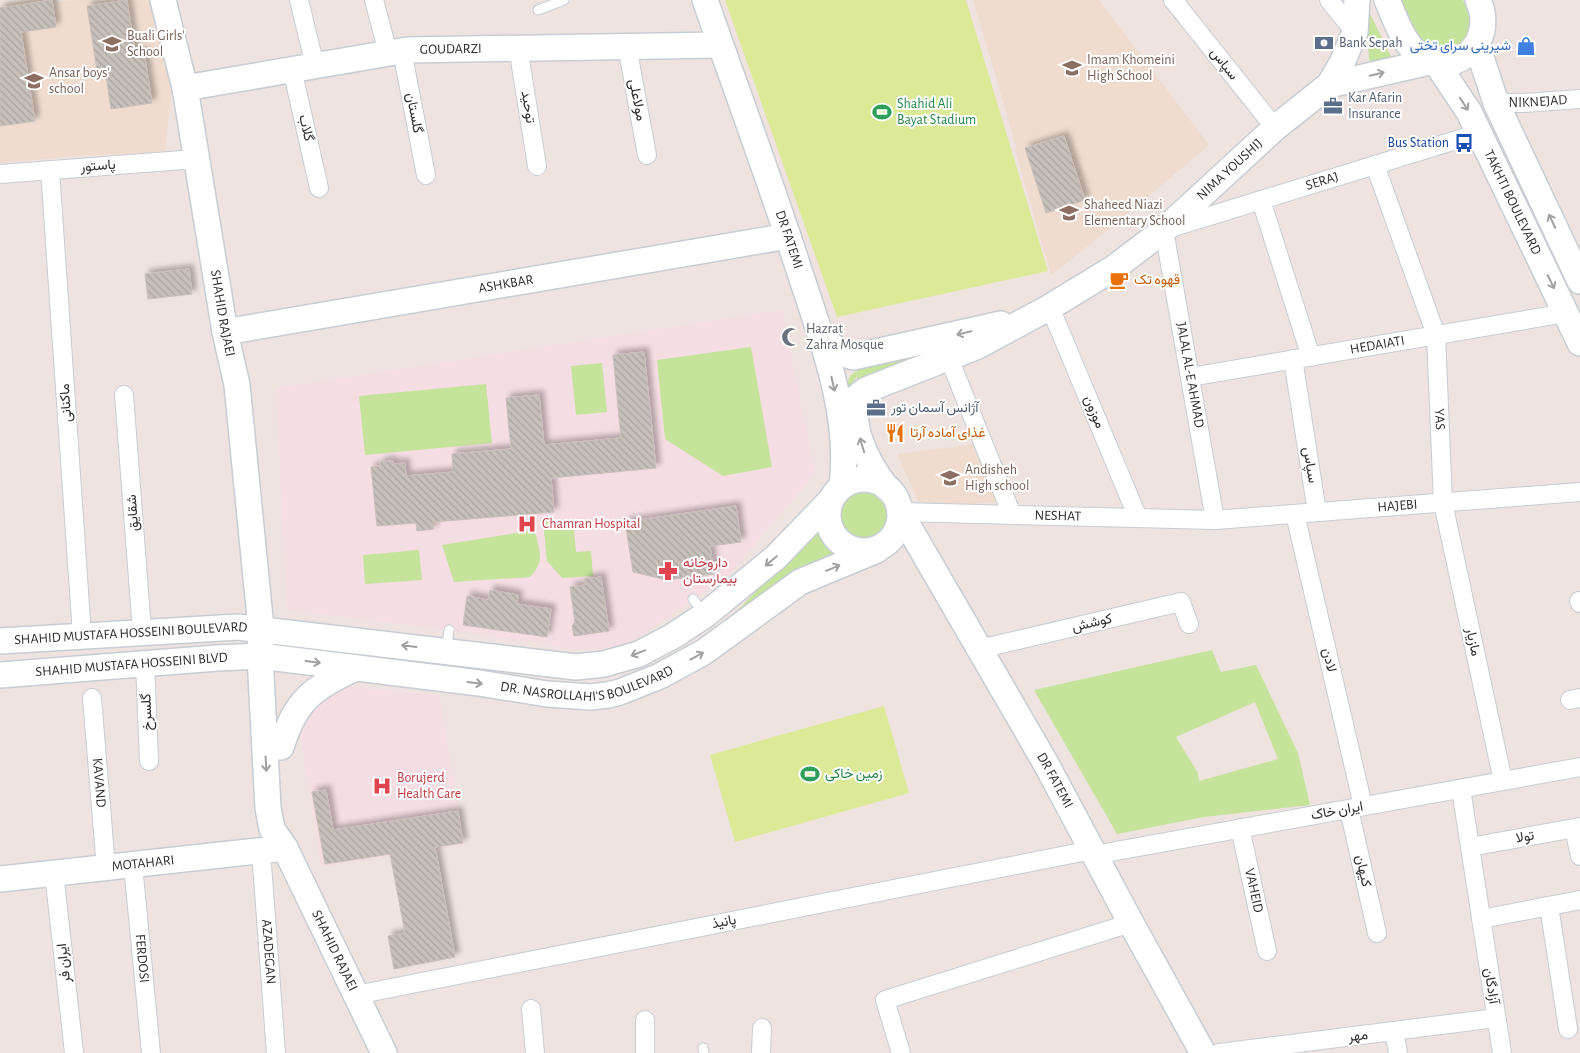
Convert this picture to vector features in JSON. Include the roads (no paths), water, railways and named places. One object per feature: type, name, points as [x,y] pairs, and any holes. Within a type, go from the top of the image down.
[{"type":"street","name":"SHAHID RAJAEI","points":[[163,0],[185,88],[225,332],[237,385],[261,628],[281,747],[289,828],[285,848]]},
{"type":"street","name":"گلاب","points":[[299,0],[304,68],[319,188]]},
{"type":"street","name":"گلستان","points":[[374,0],[395,52],[426,175]]},
{"type":"street","name":"DR FATEMI","points":[[705,0],[788,236],[821,337],[838,405],[844,451],[836,494]]},
{"type":"street","name":"سپاس","points":[[1173,0],[1275,128]]},
{"type":"street","points":[[1329,0],[1355,32]]},
{"type":"street","name":"NIMA YOUSHIJ","points":[[886,487],[872,468],[864,450],[855,412],[858,396],[866,390],[978,346],[1039,313],[1114,268],[1164,230],[1275,128],[1329,86],[1342,63],[1355,32],[1357,0]]},
{"type":"street","name":"TAKHTI BOULEVARD","points":[[1387,0],[1403,37],[1421,57],[1433,63],[1469,112],[1580,344]]},
{"type":"street","name":"TAKHTI BOULEVARD","points":[[1478,0],[1483,20],[1480,39],[1496,103],[1574,256],[1580,281]]},
{"type":"street","points":[[1480,39],[1497,0]]},
{"type":"street","name":"NIMA YOUSHIJ","points":[[1329,86],[1433,63],[1454,62],[1466,56],[1480,39]]},
{"type":"street","name":"GOUDARZI","points":[[185,88],[395,52],[518,47],[720,45]]},
{"type":"street","name":"مولاعلی","points":[[627,46],[647,155]]},
{"type":"street","name":"توحید","points":[[518,47],[537,166]]},
{"type":"street","name":"NIKNEJAD","points":[[1496,103],[1580,99]]},
{"type":"street","name":"SERAJ","points":[[1164,230],[1479,134]]},
{"type":"street","name":"پاستور","points":[[0,174],[196,159]]},
{"type":"street","name":"YAS","points":[[1375,165],[1436,335],[1443,503]]},
{"type":"street","name":"ماکنانی","points":[[50,170],[82,635]]},
{"type":"street","points":[[1261,200],[1311,357]]},
{"type":"street","name":"JALAL AL-E AHMAD","points":[[1164,230],[1215,520]]},
{"type":"street","name":"ASHKBAR","points":[[225,332],[788,236]]},
{"type":"street","name":"NIMA YOUSHIJ","points":[[821,337],[841,353],[853,357],[1039,313]]},
{"type":"street","name":"موزون","points":[[1039,313],[1138,518]]},
{"type":"street","name":"HEDAIATI","points":[[1190,377],[1566,313]]},
{"type":"street","points":[[949,358],[1012,515]]},
{"type":"street","name":"سپاس","points":[[1293,360],[1317,512]]},
{"type":"street","name":"شقایق","points":[[124,395],[142,631]]},
{"type":"street","points":[[859,479],[869,479],[886,487],[896,498],[900,512],[897,531],[892,538],[877,550],[858,552],[841,544],[830,529],[827,520],[836,494],[859,479]]},
{"type":"street","name":"HAJEBI","points":[[1215,520],[1580,492]]},
{"type":"street","name":"DR. NASROLLAHI'S BOULEVARD","points":[[261,628],[447,640],[576,667],[597,665],[639,654],[673,636],[699,607],[776,557],[836,494]]},
{"type":"street","name":"مازیار","points":[[1443,503],[1503,781]]},
{"type":"street","name":"DR FATEMI","points":[[900,512],[1045,762],[1203,1053]]},
{"type":"street","name":"NESHAT","points":[[900,512],[1215,520]]},
{"type":"street","name":"لادن","points":[[1295,514],[1356,808]]},
{"type":"street","name":"DR. NASROLLAHI'S BOULEVARD","points":[[266,657],[356,668],[426,681],[547,694],[591,697],[608,695],[660,676],[704,652],[800,582],[877,550]]},
{"type":"street","name":"کوشش","points":[[979,649],[1182,602],[1189,624]]},
{"type":"street","points":[[699,607],[721,640]]},
{"type":"street","name":"SHAHID MUSTAFA HOSSEINI BOULEVARD","points":[[0,641],[215,627],[261,628]]},
{"type":"street","points":[[82,635],[88,668]]},
{"type":"street","name":"SHAHID RAJAEI","points":[[266,657],[268,808],[272,829],[285,848],[384,1053]]},
{"type":"street","name":"SHAHID MUSTAFA HOSSEINI BLVD","points":[[0,675],[217,658],[266,657]]},
{"type":"street","name":"گلسرخ","points":[[145,663],[149,761]]},
{"type":"street","points":[[281,747],[290,720],[303,702],[322,684],[356,668]]},
{"type":"street","name":"KAVAND","points":[[92,698],[106,868]]},
{"type":"street","name":"ایران خاک","points":[[1093,852],[1356,808],[1580,767]]},
{"type":"street","name":"آزادگان","points":[[1461,789],[1502,1053]]},
{"type":"street","name":"کیهان","points":[[1356,808],[1377,933]]},
{"type":"street","points":[[1577,827],[1580,856]]},
{"type":"street","name":"تولا","points":[[1470,847],[1577,827]]},
{"type":"street","name":"VAHEID","points":[[1240,828],[1267,951]]},
{"type":"street","name":"MOTAHARI","points":[[0,879],[285,848]]},
{"type":"street","name":"AZADEGAN","points":[[261,851],[276,1053]]},
{"type":"street","name":"پانیذ","points":[[356,995],[1093,852]]},
{"type":"street","name":"FERDOSI","points":[[133,865],[150,1053]]},
{"type":"street","name":"ایران فر","points":[[54,873],[74,1053]]},
{"type":"street","points":[[1481,919],[1580,900]]},
{"type":"street","points":[[1549,906],[1568,1029]]},
{"type":"street","points":[[901,1053],[886,1000],[1131,923]]},
{"type":"street","points":[[531,1009],[535,1053]]},
{"type":"street","name":"مهر","points":[[1219,1053],[1496,1018]]},
{"type":"street","points":[[645,1020],[645,1053]]},
{"type":"street","points":[[762,1028],[762,1053]]},
{"type":"street","points":[[1394,1031],[1398,1053]]},
{"type":"lane","points":[[538,10],[564,0]]},
{"type":"place","name":"Bank Sepah","points":[[1324,43]]},
{"type":"place","name":"Buali Girls' School","points":[[112,44]]},
{"type":"place","name":"شیرینی سرای تختی","points":[[1526,46]]},
{"type":"place","name":"Imam Khomeini High School","points":[[1072,68]]},
{"type":"place","name":"Ansar boys' school","points":[[34,81]]},
{"type":"place","name":"Kar Afarin Insurance","points":[[1333,106]]},
{"type":"place","name":"Shahid Ali Bayat Stadium","points":[[882,112]]},
{"type":"place","name":"Bus Station","points":[[1464,143]]},
{"type":"place","name":"Shaheed Niazi Elementary School","points":[[1069,213]]},
{"type":"place","name":"قهوه تک","points":[[1119,280]]},
{"type":"place","name":"Hazrat Zahra Mosque","points":[[791,337]]},
{"type":"place","name":"آژانس آسمان تور","points":[[876,408]]},
{"type":"place","name":"غذای آماده آرتا","points":[[895,433]]},
{"type":"place","name":"Andisheh High school","points":[[950,478]]},
{"type":"place","name":"Chamran Hospital","points":[[527,524]]},
{"type":"place","name":"داروخانه بیمارستان","points":[[668,571]]},
{"type":"place","name":"زمین خاکی","points":[[810,774]]},
{"type":"place","name":"Borujerd Health Care","points":[[382,786]]}]
